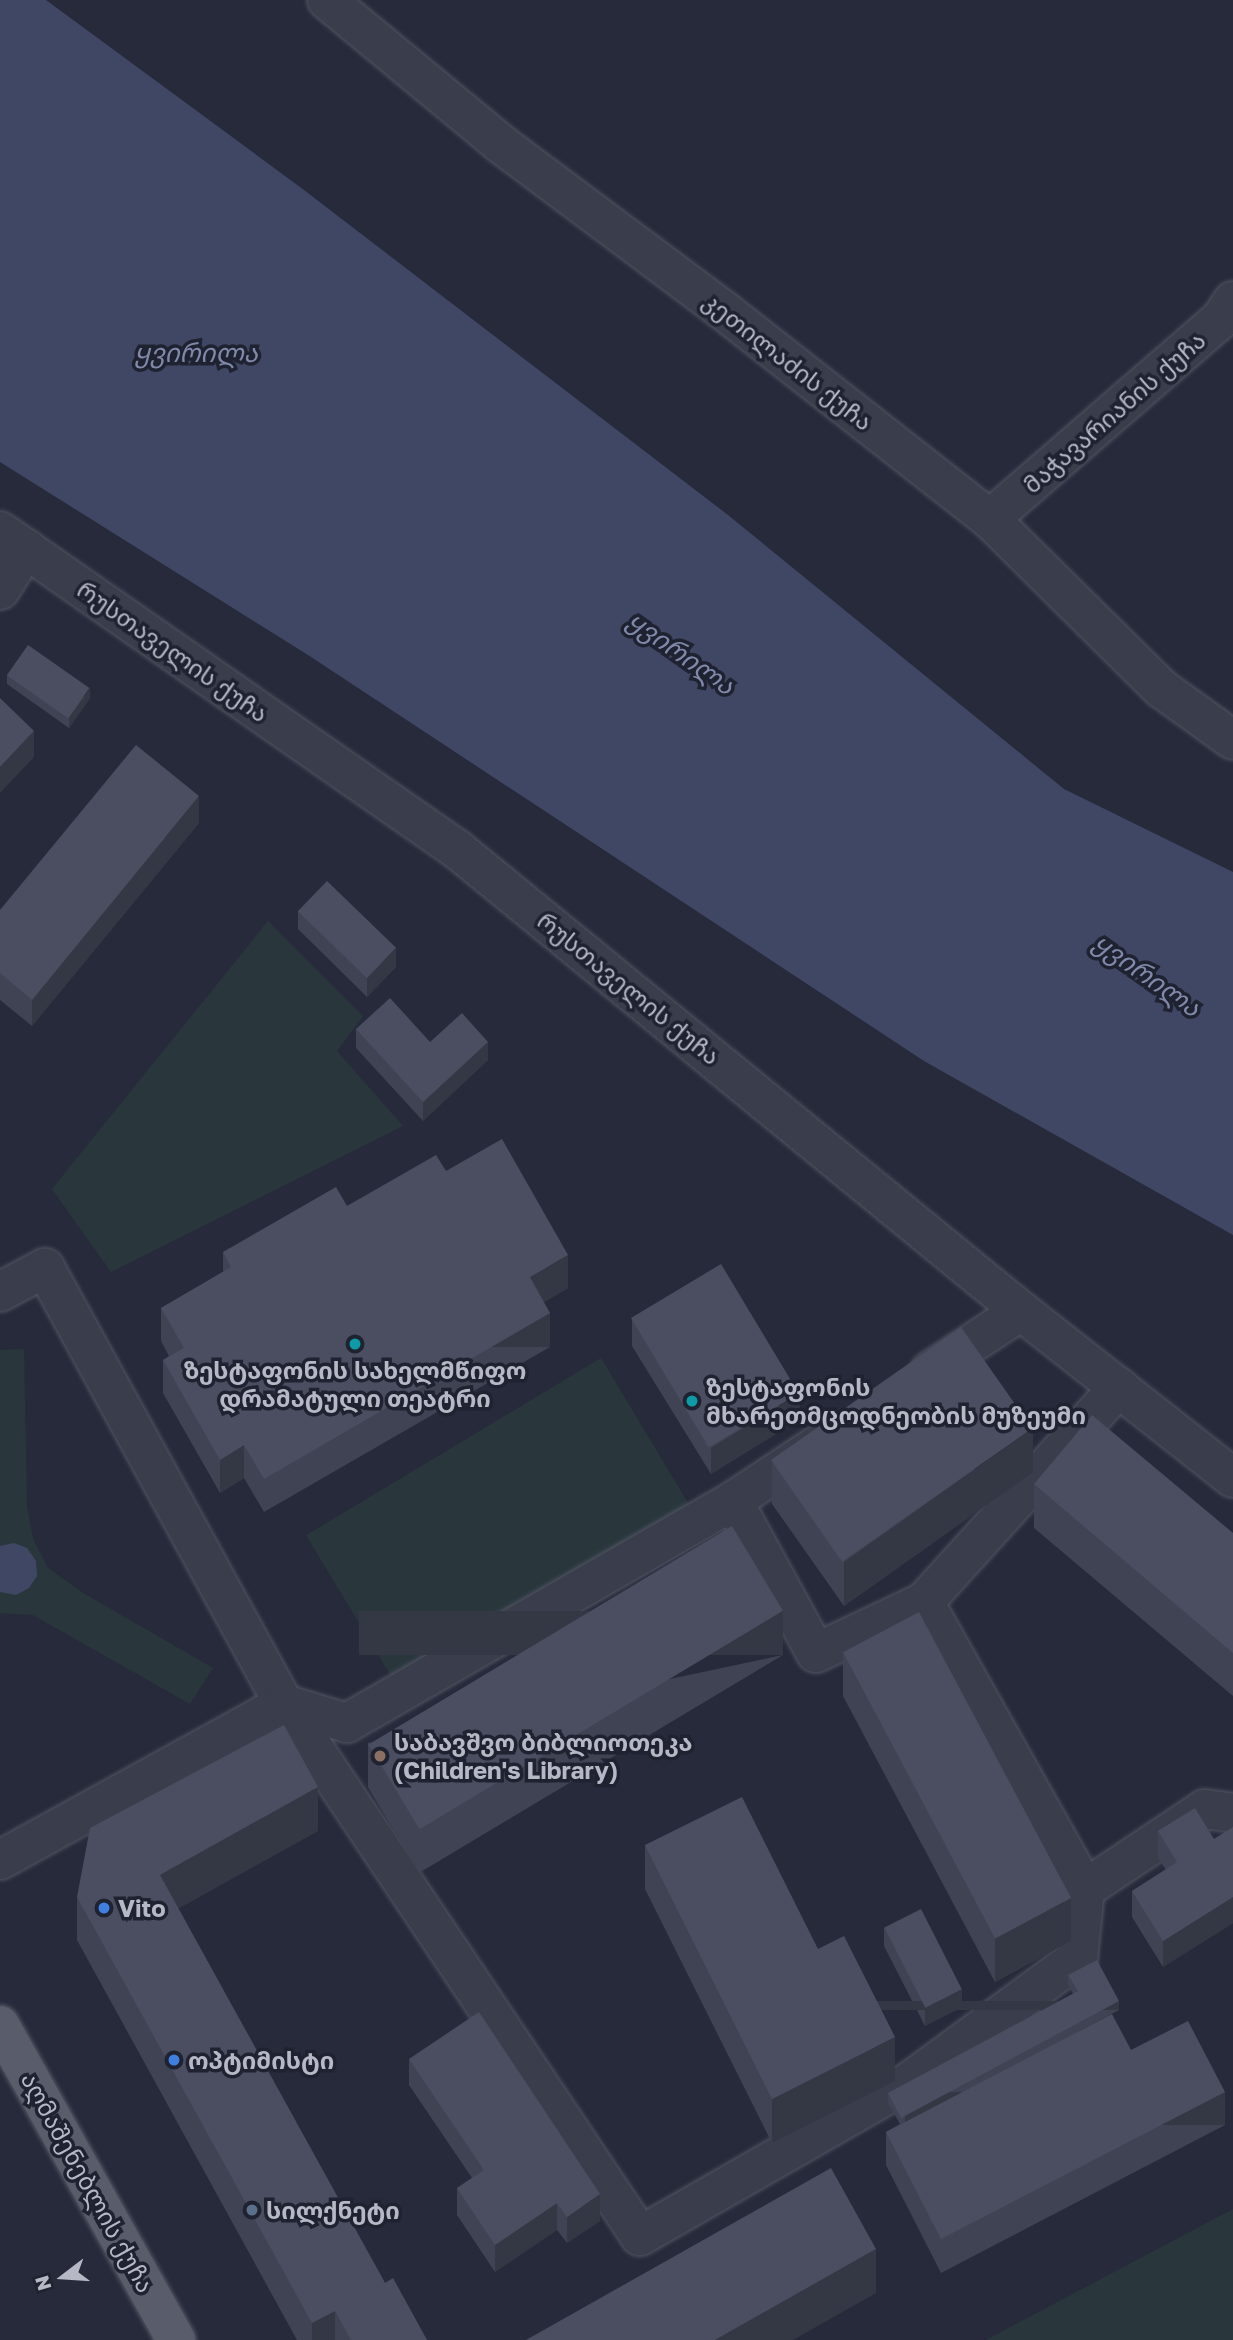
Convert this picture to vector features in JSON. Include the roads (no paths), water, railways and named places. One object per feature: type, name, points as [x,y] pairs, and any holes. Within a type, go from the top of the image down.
[{"type":"main road","name":"აღმაშენებლის ქუჩა","points":[[0,2025],[176,2340]]},
{"type":"street","name":"კეთილაძის ქუჩა","points":[[327,0],[500,145],[723,310],[990,519],[1162,689],[1233,740]]},
{"type":"street","name":"მაჭავარიანის ქუჩა","points":[[990,519],[1220,320],[1233,301]]},
{"type":"street","points":[[0,590],[13,540]]},
{"type":"street","name":"რუსთაველის ქუჩა","points":[[13,540],[458,850],[1021,1311],[1233,1478]]},
{"type":"street","points":[[0,1292],[45,1268],[284,1704],[639,2236],[909,2082],[1078,1958],[1085,1889],[924,1602]]},
{"type":"street","points":[[905,1387],[1021,1311]]},
{"type":"street","points":[[733,1501],[816,1653],[924,1602],[1119,1387]]},
{"type":"street","points":[[0,1860],[284,1704],[347,1723],[733,1501],[848,1425]]},
{"type":"street","points":[[1085,1889],[1205,1809],[1233,1813]]},
{"type":"water","name":"ყვირილა","points":[[0,0],[46,0],[300,187],[728,515],[1064,789],[1233,872],[1233,1235],[924,1061],[308,655],[0,462]]},
{"type":"water","points":[[14,1543],[27,1548],[36,1561],[37,1576],[29,1588],[16,1595],[0,1592],[0,1546]]},
{"type":"place","name":"ზესტაფონის სახელმწიფო დრამატული თეატრი","points":[[355,1344]]},
{"type":"place","name":"ზესტაფონის მხარეთმცოდნეობის მუზეუმი","points":[[692,1401]]},
{"type":"place","name":"საბავშვო ბიბლიოთეკა (Children's Library)","points":[[380,1756]]},
{"type":"place","name":"Vito","points":[[104,1908]]},
{"type":"place","name":"ოპტიმისტი","points":[[174,2060]]},
{"type":"place","name":"სილქნეტი","points":[[252,2210]]}]
